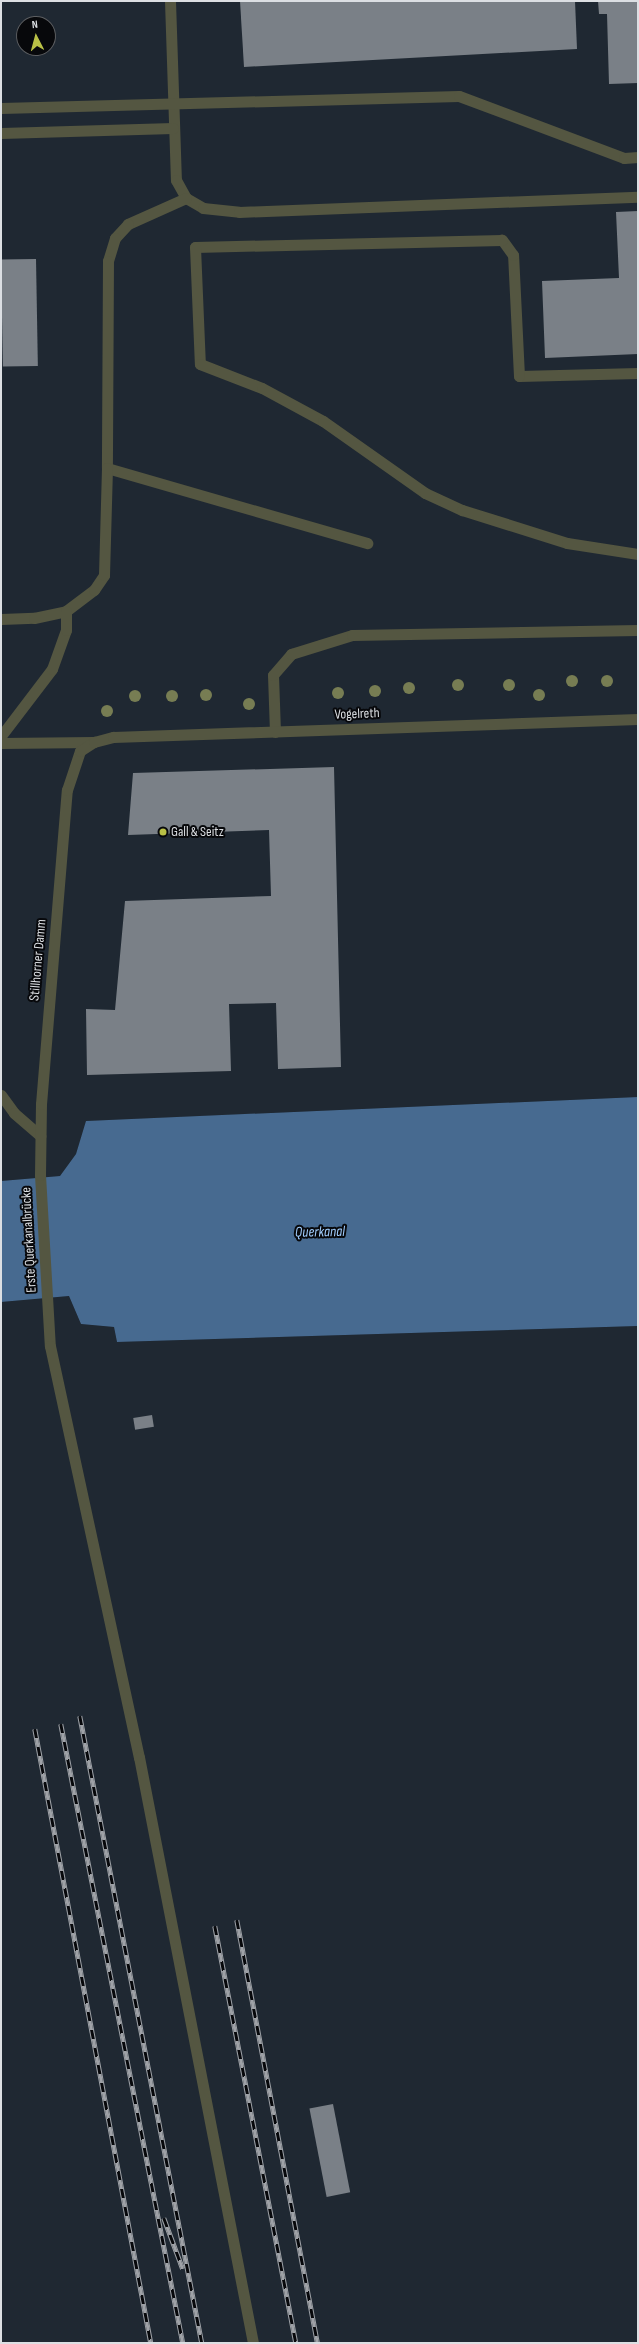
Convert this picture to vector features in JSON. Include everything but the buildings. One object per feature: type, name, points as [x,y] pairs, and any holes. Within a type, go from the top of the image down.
[{"type":"street","points":[[170,1],[172,102],[176,180],[186,198],[203,208],[239,212],[638,197]]},
{"type":"street","points":[[1,108],[172,102],[459,96],[624,158],[638,157]]},
{"type":"street","points":[[1,133],[173,128]]},
{"type":"street","points":[[1,619],[34,618],[66,612],[84,601],[104,575],[107,468],[108,261],[115,238],[128,224],[186,198]]},
{"type":"street","points":[[638,373],[519,376],[513,255],[502,240],[195,247],[200,364],[262,388],[323,421],[425,493],[462,510],[567,543],[638,554]]},
{"type":"street","points":[[107,468],[367,543]]},
{"type":"street","points":[[1,736],[52,670],[66,630],[66,612]]},
{"type":"street","points":[[275,732],[273,674],[291,654],[352,635],[638,630]]},
{"type":"street","name":"Vogelreth","points":[[80,751],[94,742],[112,738],[638,719]]},
{"type":"street","points":[[1,743],[94,742]]},
{"type":"street","name":"Stillhorner Damm","points":[[40,1175],[40,1136],[67,790],[80,751]]},
{"type":"street","points":[[1,1095],[14,1113],[40,1136]]},
{"type":"street","name":"Erste Querkanalbrücke","points":[[40,1175],[50,1346],[140,1765],[253,2343]]},
{"type":"shaded area","points":[[1,1],[638,1],[638,1097],[87,1121],[76,1154],[60,1176],[1,1181]]},
{"type":"shaded area","points":[[69,1296],[81,1324],[114,1327],[117,1342],[638,1326],[638,2343],[1,2343],[1,1302]]},
{"type":"water","name":"Querkanal","points":[[638,1097],[638,1326],[117,1342],[114,1327],[81,1324],[69,1296],[1,1302],[1,1181],[60,1176],[76,1154],[86,1121]]},
{"type":"railway","points":[[80,1716],[202,2343]]},
{"type":"railway","points":[[61,1724],[183,2343]]},
{"type":"railway","points":[[35,1729],[151,2343]]},
{"type":"railway","points":[[237,1920],[318,2343]]},
{"type":"railway","points":[[215,1926],[296,2343]]},
{"type":"railway","points":[[164,2218],[183,2269]]},
{"type":"place","name":"Gall & Seitz","points":[[163,832]]}]
